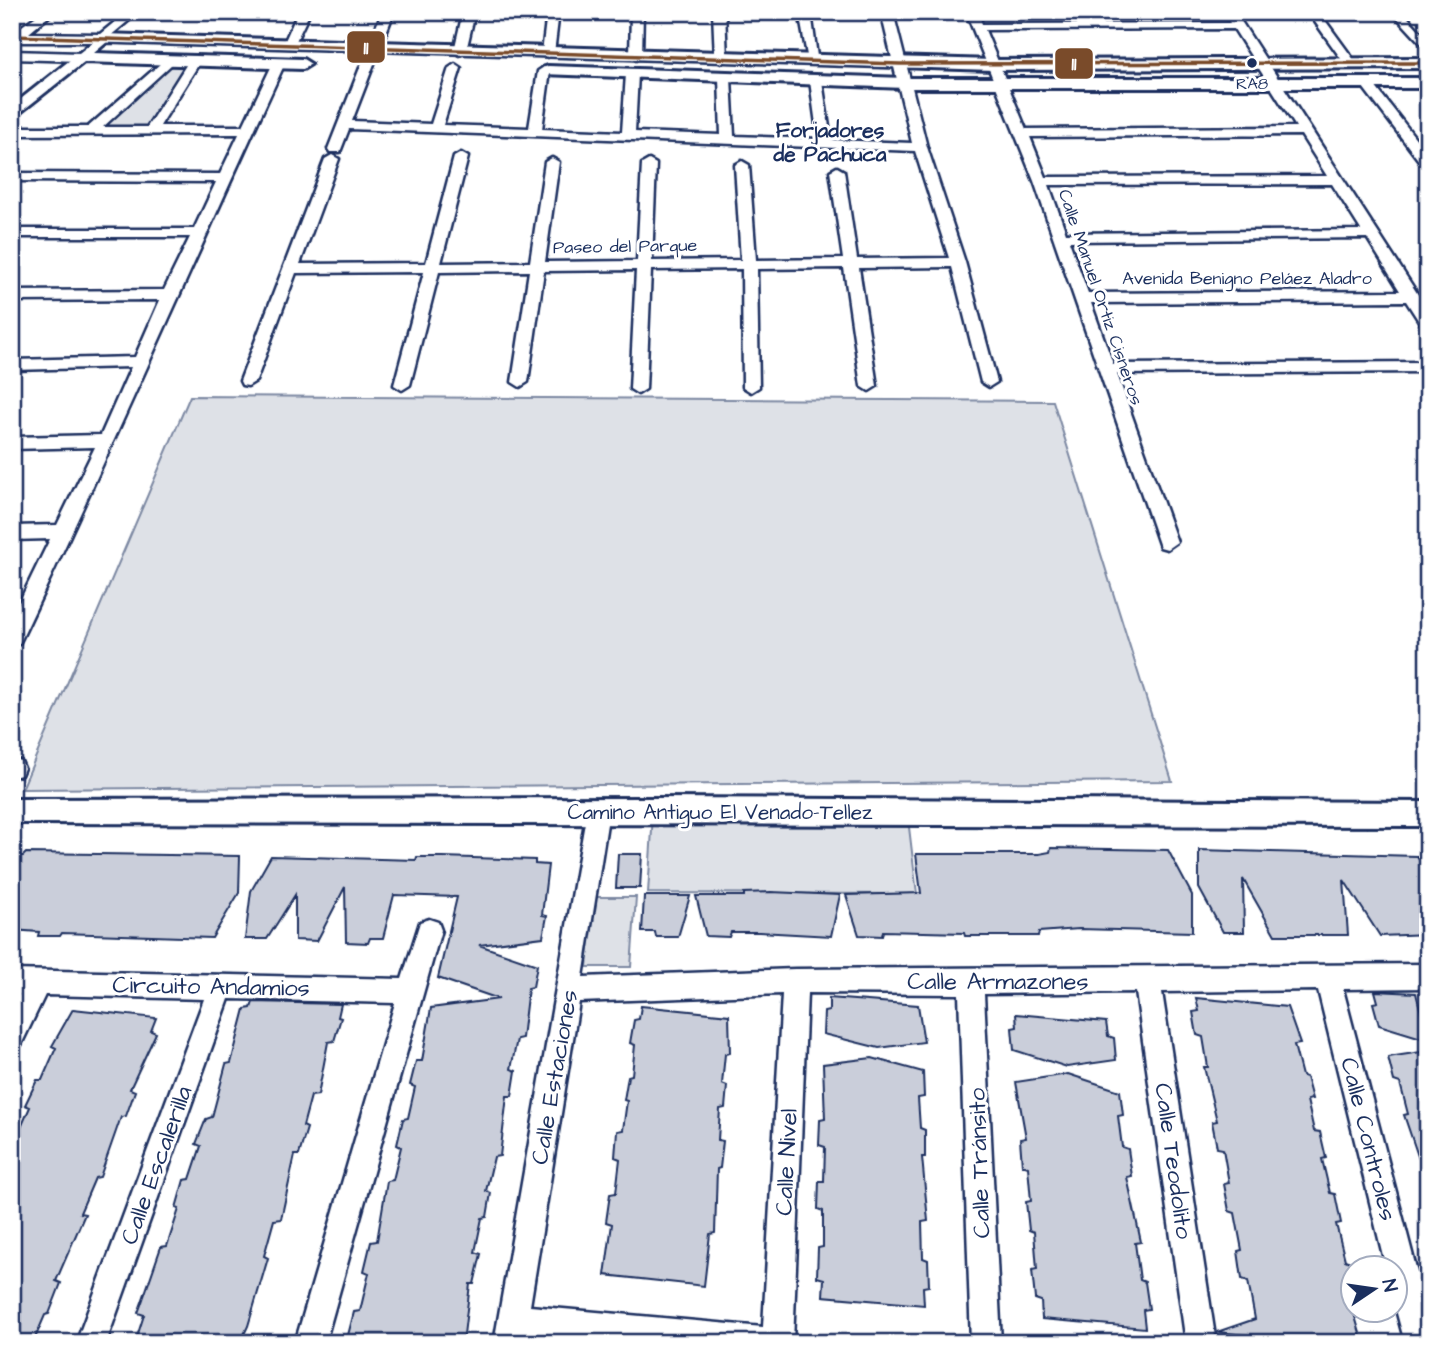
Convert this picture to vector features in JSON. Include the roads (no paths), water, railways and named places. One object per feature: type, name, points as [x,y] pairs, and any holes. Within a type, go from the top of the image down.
[{"type":"street","points":[[14,37],[49,12]]},
{"type":"street","points":[[12,114],[134,12]]},
{"type":"street","points":[[289,46],[304,12]]},
{"type":"street","points":[[248,381],[293,269],[344,125],[376,66],[376,48],[388,12]]},
{"type":"street","points":[[460,51],[469,12]]},
{"type":"street","points":[[548,53],[553,12]]},
{"type":"street","points":[[636,56],[637,12]]},
{"type":"street","points":[[719,12],[722,59]]},
{"type":"street","points":[[805,12],[814,61]]},
{"type":"street","points":[[887,12],[920,146],[958,262],[989,382]]},
{"type":"street","name":"Calle Manuel Ortiz Cisneros","points":[[972,12],[1041,181],[1167,542]]},
{"type":"street","points":[[1058,12],[1066,27]]},
{"type":"street","points":[[1147,12],[1155,27]]},
{"type":"street","points":[[1229,12],[1428,323]]},
{"type":"street","points":[[1313,12],[1351,64]]},
{"type":"street","points":[[1397,12],[1428,48]]},
{"type":"street","points":[[978,27],[1239,26]]},
{"type":"street","points":[[14,37],[900,64],[1428,63]]},
{"type":"street","points":[[12,55],[318,65]]},
{"type":"street","points":[[90,131],[168,61]]},
{"type":"street","points":[[151,131],[194,62]]},
{"type":"street","points":[[12,638],[107,441],[170,295],[279,63]]},
{"type":"street","points":[[344,65],[376,66]]},
{"type":"street","points":[[436,128],[455,68]]},
{"type":"street","points":[[535,131],[538,71],[905,83],[1428,83]]},
{"type":"street","points":[[628,136],[632,74]]},
{"type":"street","points":[[725,78],[728,140]]},
{"type":"street","points":[[816,81],[825,143]]},
{"type":"street","points":[[1367,83],[1428,163]]},
{"type":"street","points":[[344,125],[920,146]]},
{"type":"street","points":[[12,131],[248,130]]},
{"type":"street","points":[[1021,133],[1303,131]]},
{"type":"street","points":[[402,385],[461,157]]},
{"type":"street","points":[[520,382],[552,162]]},
{"type":"street","points":[[638,389],[649,164]]},
{"type":"street","points":[[742,166],[749,264],[751,387]]},
{"type":"street","points":[[837,171],[869,386]]},
{"type":"street","points":[[12,177],[227,178]]},
{"type":"street","points":[[1041,181],[1335,180]]},
{"type":"street","points":[[12,233],[201,233]]},
{"type":"street","points":[[1061,237],[1371,234]]},
{"type":"street","name":"Paseo del Parque","points":[[293,269],[958,262]]},
{"type":"street","points":[[12,296],[170,295]]},
{"type":"street","name":"Avenida Benigno Peláez Aladro","points":[[1083,298],[1411,296]]},
{"type":"street","points":[[12,365],[142,362]]},
{"type":"street","points":[[1105,369],[1428,367]]},
{"type":"street","points":[[12,443],[107,441]]},
{"type":"street","points":[[12,533],[64,532]]},
{"type":"street","name":"Camino Antiguo El Venado-Tellez","points":[[12,811],[1428,814]]},
{"type":"street","name":"Calle Estaciones","points":[[511,1331],[598,811]]},
{"type":"street","points":[[310,1343],[429,930]]},
{"type":"street","name":"Calle Controles","points":[[1327,976],[1420,1343]]},
{"type":"street","name":"Calle Armazones","points":[[569,990],[795,981],[971,982],[1428,976]]},
{"type":"street","name":"Calle Teodolito","points":[[1147,980],[1200,1343]]},
{"type":"street","name":"Calle Nivel","points":[[778,1343],[795,981]]},
{"type":"street","name":"Circuito Andamios","points":[[12,982],[411,991]]},
{"type":"street","points":[[12,1036],[38,982]]},
{"type":"street","name":"Calle Tránsito","points":[[971,982],[986,1343]]},
{"type":"street","name":"Calle Escalerilla","points":[[91,1343],[221,986]]},
{"type":"street","points":[[511,1331],[766,1343]]},
{"type":"place","name":"RA8","points":[[1252,63]]},
{"type":"district","name":"Forjadores de Pachuca","points":[[830,142]]}]
